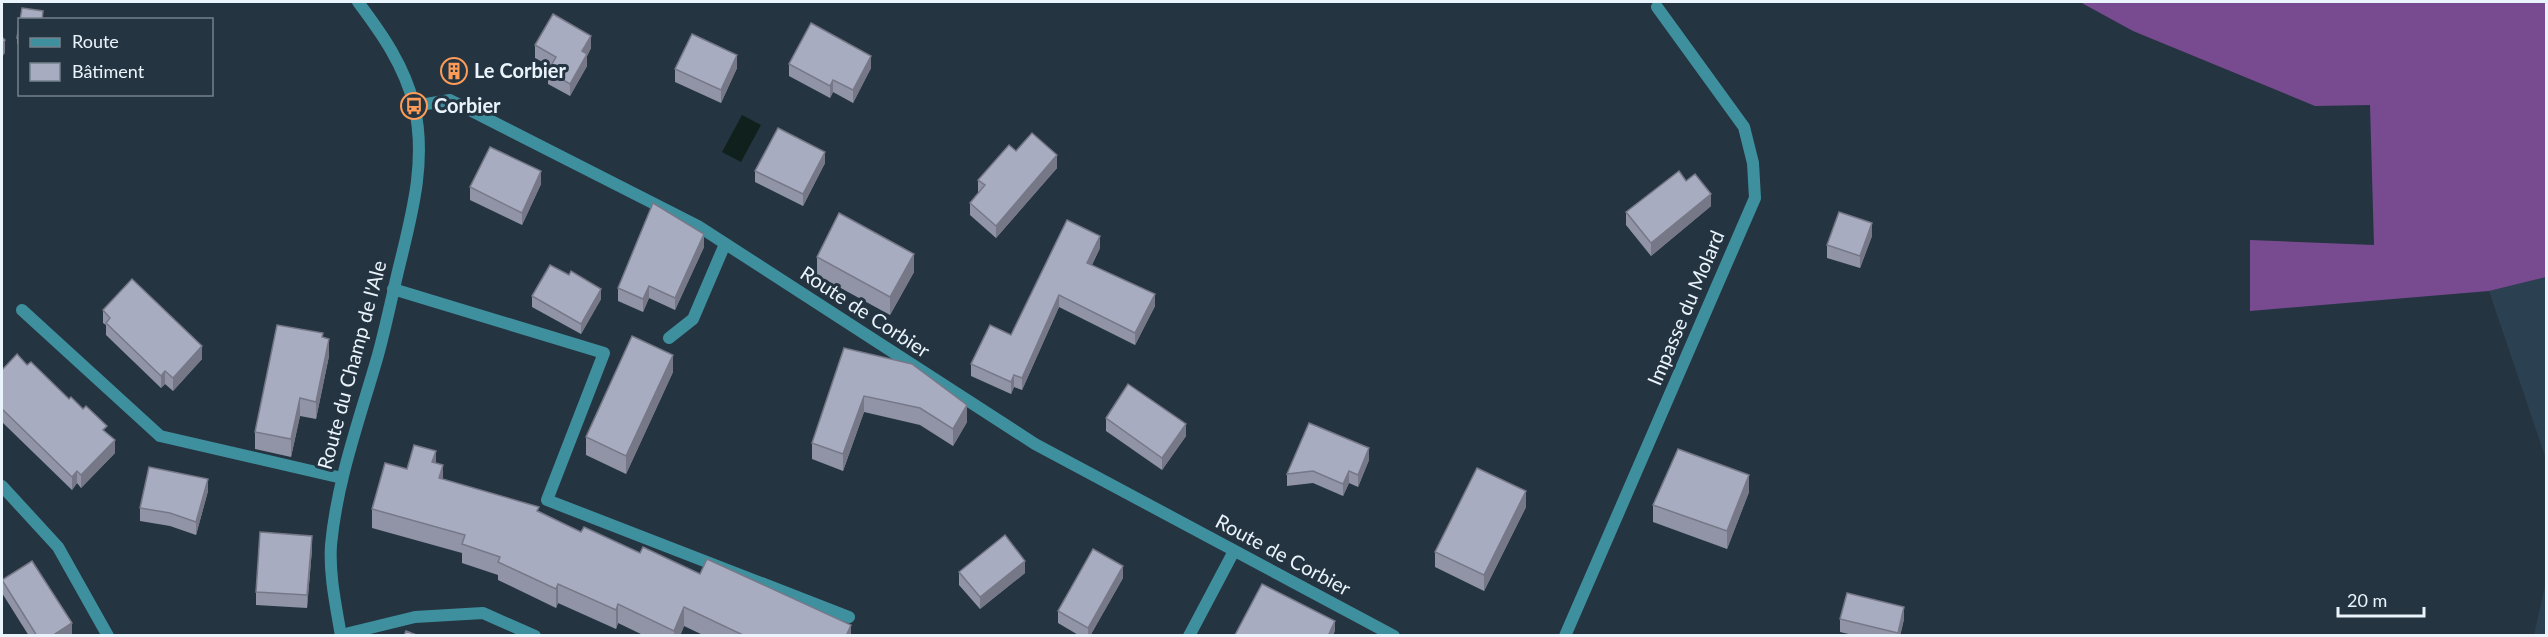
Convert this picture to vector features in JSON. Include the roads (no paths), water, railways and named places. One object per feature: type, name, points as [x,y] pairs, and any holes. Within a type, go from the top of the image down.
[{"type":"street","points":[[358,2],[386,38],[401,67],[414,106]]},
{"type":"street","name":"Impasse du Molard","points":[[1565,636],[1755,198],[1753,163],[1744,127],[1657,8]]},
{"type":"street","name":"Route de Corbier","points":[[414,106],[450,100],[698,226],[1035,444],[1394,636]]},
{"type":"street","name":"Route du Champ de l'Ale","points":[[341,635],[333,586],[331,546],[342,478],[379,352],[416,197],[419,158],[414,106]]},
{"type":"street","points":[[669,338],[693,319],[725,244]]},
{"type":"street","points":[[393,289],[604,353],[547,500],[849,617]]},
{"type":"street","points":[[22,310],[160,436],[342,478]]},
{"type":"street","points":[[2,486],[58,547],[108,636]]},
{"type":"street","points":[[1189,636],[1234,551]]},
{"type":"street","points":[[341,635],[415,617],[483,613],[535,636]]},
{"type":"place","name":"Le Corbier","points":[[454,71]]},
{"type":"place","name":"Corbier","points":[[414,106]]}]
